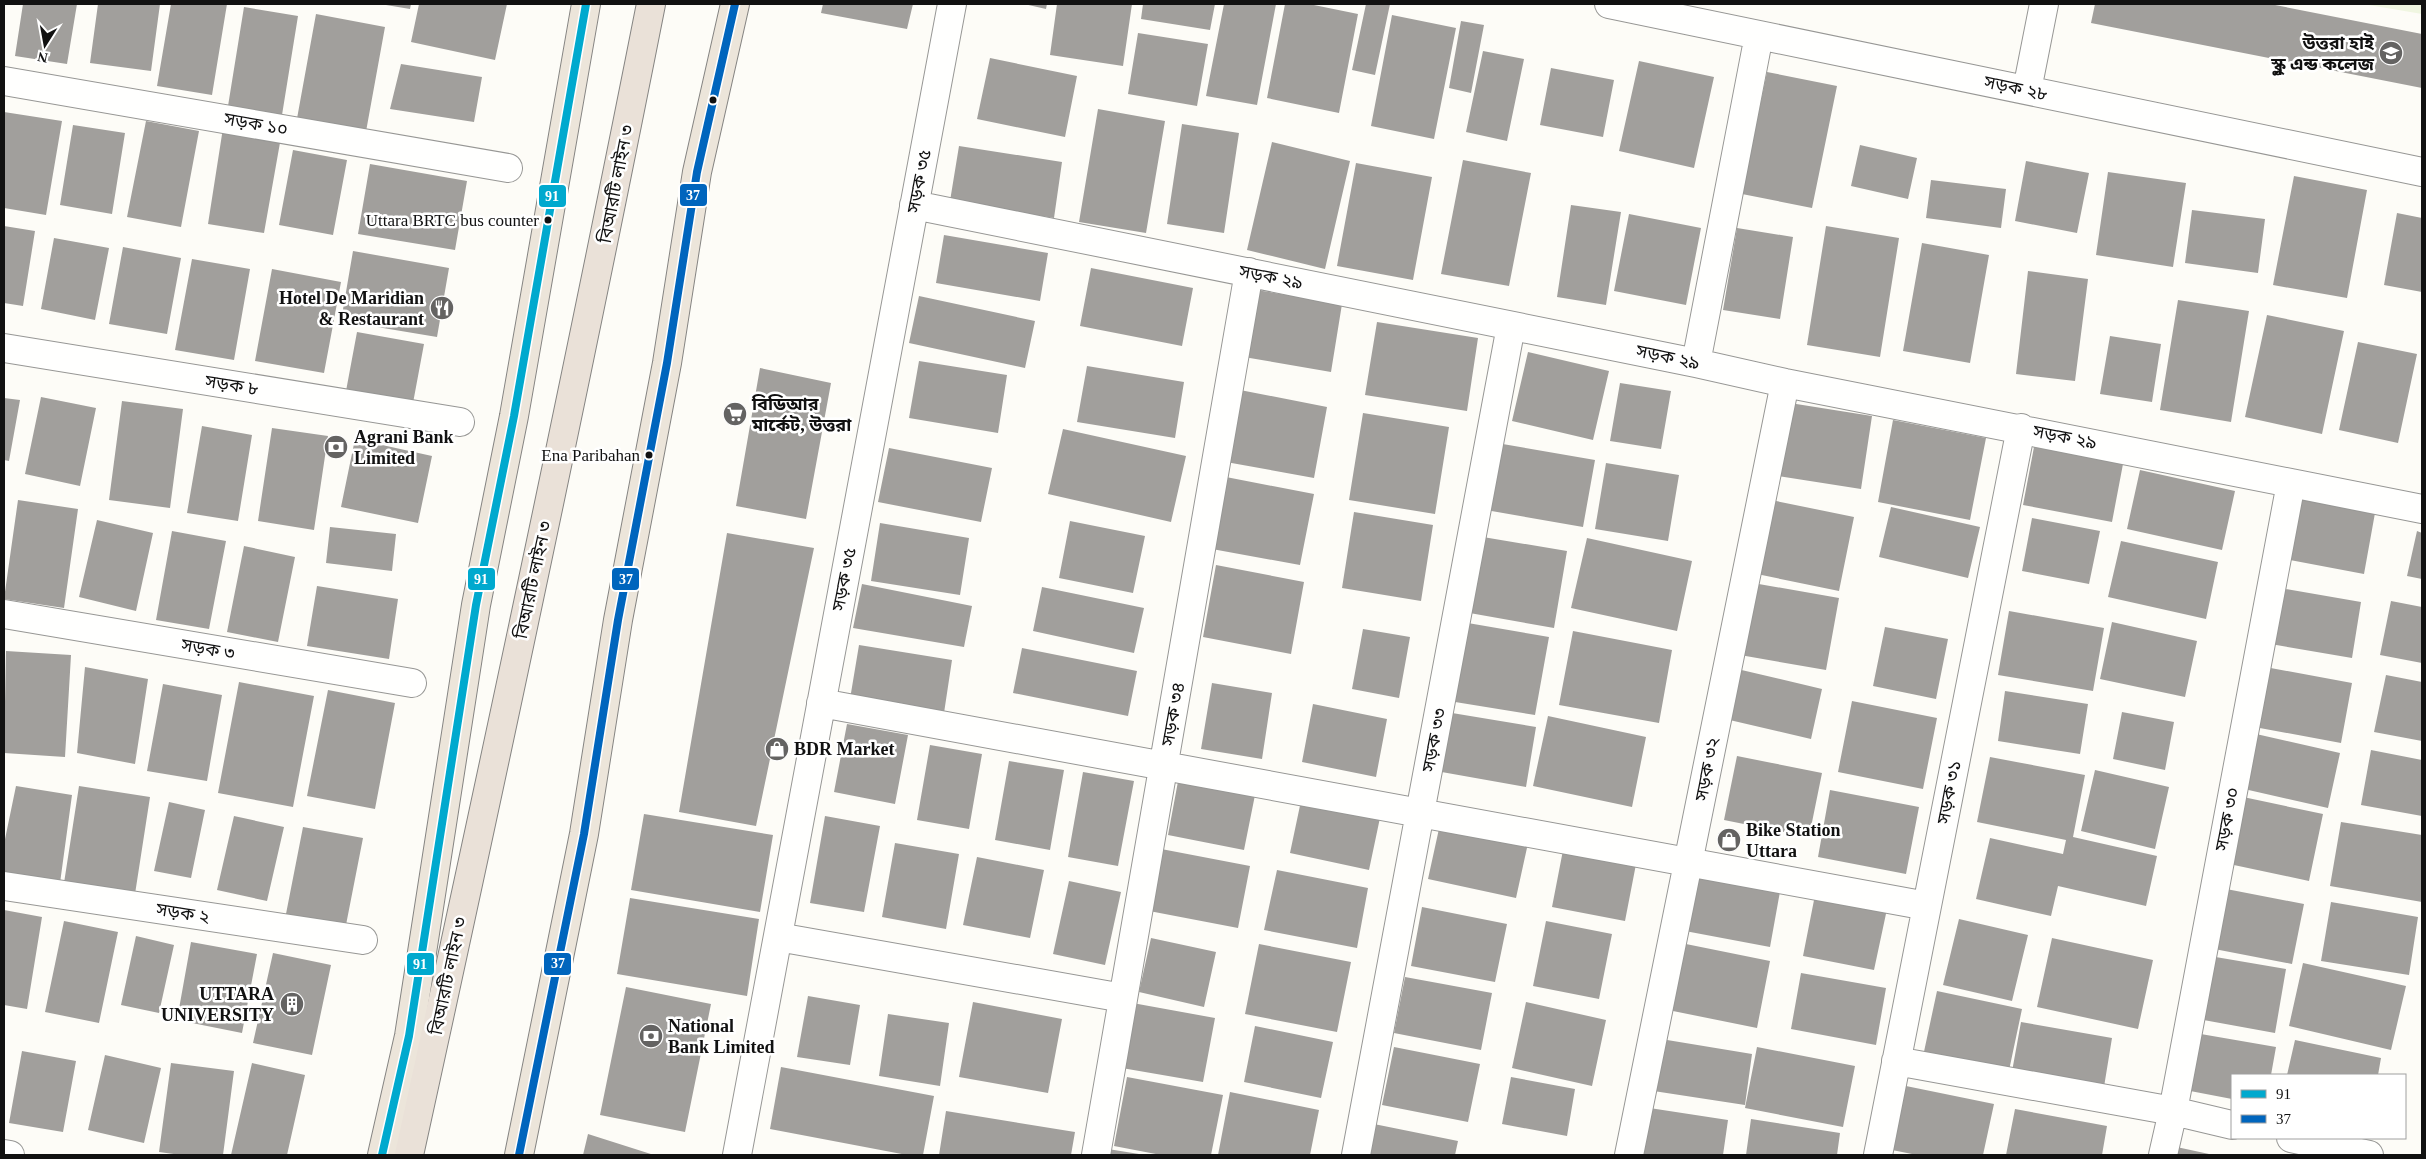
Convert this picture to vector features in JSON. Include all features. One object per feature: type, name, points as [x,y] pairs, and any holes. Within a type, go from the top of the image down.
[{"type":"highway","points":[[382,1155],[408,1036],[476,605],[514,416],[586,4]]},
{"type":"highway","name":"বিআরটি লাইন ৩","points":[[409,1155],[491,782],[604,241],[651,4]]},
{"type":"highway","points":[[519,1155],[584,834],[618,620],[667,363],[697,172],[735,4]]},
{"type":"street","name":"সড়ক ৩৫","points":[[737,1155],[952,4]]},
{"type":"street","name":"সড়ক ২৮","points":[[1610,4],[1709,14],[1759,35],[2422,172]]},
{"type":"street","points":[[2027,90],[2044,4]]},
{"type":"street","points":[[1696,362],[1759,35]]},
{"type":"street","name":"সড়ক ১০","points":[[4,81],[508,168]]},
{"type":"street","name":"সড়ক ২৯","points":[[914,204],[1696,362],[1785,383],[2021,428],[2422,509]]},
{"type":"street","name":"সড়ক ৩৪","points":[[1096,1155],[1249,272]]},
{"type":"street","name":"সড়ক ৩৩","points":[[1356,1155],[1511,326]]},
{"type":"street","name":"সড়ক ৮","points":[[4,348],[460,422]]},
{"type":"street","name":"সড়ক ৩২","points":[[1629,1155],[1785,383]]},
{"type":"street","name":"সড়ক ৩১","points":[[1878,1155],[2021,428]]},
{"type":"street","name":"সড়ক ৩০","points":[[2163,1155],[2173,1112],[2291,483]]},
{"type":"street","name":"সড়ক ৩","points":[[4,614],[412,683]]},
{"type":"street","points":[[821,703],[1927,906]]},
{"type":"street","name":"সড়ক ২","points":[[4,886],[363,940]]},
{"type":"street","points":[[778,937],[1123,998]]},
{"type":"street","points":[[1896,1062],[2173,1112],[2231,1125]]},
{"type":"street","points":[[2295,1139],[2369,1155]]},
{"type":"street","points":[[4,1154],[10,1155]]},
{"type":"green space","points":[[2363,4],[2422,4],[2422,14]]},
{"type":"building","points":[[23,4],[77,4],[67,64],[15,56]]},
{"type":"building","points":[[98,4],[160,4],[151,71],[90,63]]},
{"type":"building","points":[[171,4],[227,4],[212,95],[157,86]]},
{"type":"building","points":[[380,4],[411,4],[410,9]]},
{"type":"building","points":[[419,4],[507,4],[495,60],[411,42]]},
{"type":"building","points":[[823,4],[913,4],[907,29],[821,13]]},
{"type":"building","points":[[1024,4],[1047,4],[1046,9]]},
{"type":"building","points":[[1057,4],[1132,4],[1123,66],[1050,55]]},
{"type":"building","points":[[1143,4],[1215,4],[1210,30],[1141,19]]},
{"type":"building","points":[[1224,4],[1276,4],[1257,105],[1206,96]]},
{"type":"building","points":[[1285,4],[1309,4],[1358,14],[1339,113],[1267,98]]},
{"type":"building","points":[[1366,4],[1390,4],[1375,75],[1352,70]]},
{"type":"building","name":"উত্তরা হাই স্কুল এন্ড কলেজ","points":[[2095,4],[2270,4],[2422,34],[2422,88],[2091,23]]},
{"type":"building","points":[[244,7],[298,16],[282,115],[228,106]]},
{"type":"building","points":[[316,14],[385,27],[365,137],[296,124]]},
{"type":"building","points":[[1392,15],[1456,28],[1434,139],[1371,126]]},
{"type":"building","points":[[1461,21],[1484,25],[1471,93],[1449,88]]},
{"type":"building","points":[[1138,33],[1208,44],[1197,106],[1128,94]]},
{"type":"building","points":[[1483,51],[1524,59],[1507,141],[1466,132]]},
{"type":"building","points":[[990,58],[1077,76],[1065,137],[977,119]]},
{"type":"building","points":[[1639,61],[1714,77],[1694,168],[1619,151]]},
{"type":"building","points":[[401,64],[482,77],[474,122],[390,109]]},
{"type":"building","points":[[1551,68],[1614,80],[1603,137],[1540,125]]},
{"type":"building","points":[[1767,72],[1837,86],[1812,208],[1742,194]]},
{"type":"building","points":[[1098,109],[1165,121],[1146,233],[1079,222]]},
{"type":"building","points":[[4,112],[62,121],[46,215],[4,208]]},
{"type":"building","points":[[146,121],[199,131],[181,227],[127,217]]},
{"type":"building","points":[[1182,124],[1239,133],[1224,233],[1167,224]]},
{"type":"building","points":[[73,125],[125,133],[112,214],[60,205]]},
{"type":"building","points":[[223,128],[281,137],[264,233],[208,224]]},
{"type":"building","points":[[1272,142],[1350,161],[1325,269],[1247,250]]},
{"type":"building","points":[[1860,145],[1917,158],[1908,199],[1851,186]]},
{"type":"building","points":[[959,146],[1062,162],[1054,218],[950,201]]},
{"type":"building","points":[[293,150],[347,160],[333,235],[279,225]]},
{"type":"building","points":[[1463,160],[1531,173],[1509,286],[1441,274]]},
{"type":"building","points":[[2026,161],[2089,173],[2077,233],[2015,221]]},
{"type":"building","points":[[1356,163],[1432,177],[1413,280],[1337,266]]},
{"type":"building","points":[[370,164],[467,181],[455,250],[358,234]]},
{"type":"building","points":[[2108,172],[2186,183],[2173,267],[2096,255]]},
{"type":"building","points":[[2294,176],[2367,190],[2347,298],[2273,285]]},
{"type":"building","points":[[1931,180],[2006,189],[2001,228],[1926,218]]},
{"type":"building","points":[[1571,205],[1621,212],[1606,305],[1557,297]]},
{"type":"building","points":[[2192,210],[2265,219],[2258,273],[2185,263]]},
{"type":"building","points":[[2397,213],[2422,218],[2422,292],[2384,285]]},
{"type":"building","points":[[1629,214],[1701,228],[1686,305],[1614,291]]},
{"type":"building","points":[[4,226],[35,231],[23,306],[4,303]]},
{"type":"building","points":[[1826,226],[1899,238],[1880,357],[1807,345]]},
{"type":"building","points":[[1737,228],[1793,237],[1780,319],[1723,310]]},
{"type":"building","points":[[944,235],[1048,253],[1040,301],[936,283]]},
{"type":"building","points":[[54,238],[109,248],[95,320],[41,309]]},
{"type":"building","points":[[1922,243],[1989,255],[1970,363],[1903,351]]},
{"type":"building","points":[[123,247],[181,258],[167,334],[109,324]]},
{"type":"building","points":[[353,251],[449,268],[437,337],[341,321]]},
{"type":"building","points":[[192,259],[250,269],[234,360],[175,350]]},
{"type":"building","points":[[1091,268],[1193,288],[1182,346],[1080,326]]},
{"type":"building","points":[[272,269],[341,282],[324,373],[255,361]]},
{"type":"building","points":[[2028,271],[2088,279],[2075,381],[2016,374]]},
{"type":"building","points":[[1244,288],[1342,304],[1331,372],[1232,355]]},
{"type":"building","points":[[919,296],[1035,321],[1025,368],[909,343]]},
{"type":"building","points":[[2178,300],[2249,311],[2231,422],[2160,410]]},
{"type":"building","points":[[2267,315],[2344,331],[2322,434],[2245,417]]},
{"type":"building","points":[[1377,322],[1478,338],[1467,411],[1365,395]]},
{"type":"building","points":[[357,332],[424,344],[413,403],[346,391]]},
{"type":"building","points":[[2110,336],[2161,344],[2152,402],[2100,394]]},
{"type":"building","points":[[2358,342],[2417,354],[2398,443],[2339,430]]},
{"type":"building","points":[[1528,352],[1609,371],[1593,440],[1512,421]]},
{"type":"building","points":[[919,361],[1007,375],[998,433],[909,418]]},
{"type":"building","points":[[1087,366],[1184,382],[1175,438],[1077,422]]},
{"type":"building","points":[[760,368],[831,383],[806,519],[736,506]]},
{"type":"building","points":[[1620,383],[1671,391],[1661,449],[1610,441]]},
{"type":"building","points":[[1240,390],[1327,407],[1314,478],[1226,462]]},
{"type":"building","points":[[41,397],[96,408],[80,486],[25,474]]},
{"type":"building","points":[[4,398],[20,400],[9,461],[4,460]]},
{"type":"building","points":[[122,401],[183,409],[170,508],[109,500]]},
{"type":"building","points":[[1790,403],[1872,416],[1861,489],[1778,476]]},
{"type":"building","points":[[1363,413],[1449,427],[1435,514],[1349,500]]},
{"type":"building","points":[[1893,420],[1986,438],[1970,520],[1878,502]]},
{"type":"building","points":[[202,426],[252,435],[238,521],[187,513]]},
{"type":"building","points":[[272,428],[328,436],[314,530],[258,521]]},
{"type":"building","points":[[1063,429],[1186,456],[1171,522],[1048,494]]},
{"type":"building","points":[[355,439],[432,456],[418,523],[341,507]]},
{"type":"building","points":[[1491,442],[1595,460],[1583,527],[1480,509]]},
{"type":"building","points":[[2034,447],[2123,464],[2112,522],[2023,505]]},
{"type":"building","points":[[889,448],[992,468],[981,522],[878,502]]},
{"type":"building","points":[[1606,463],[1679,475],[1668,541],[1595,529]]},
{"type":"building","points":[[2140,470],[2235,491],[2222,550],[2127,529]]},
{"type":"building","points":[[1226,477],[1314,494],[1300,565],[1212,549]]},
{"type":"building","points":[[2281,496],[2375,513],[2364,574],[2269,556]]},
{"type":"building","points":[[1766,499],[1854,517],[1839,591],[1752,573]]},
{"type":"building","points":[[18,500],[78,509],[64,608],[4,599]]},
{"type":"building","points":[[1891,507],[1980,527],[1968,578],[1879,557]]},
{"type":"building","points":[[1354,512],[1433,525],[1421,601],[1342,588]]},
{"type":"building","points":[[2032,518],[2100,531],[2089,584],[2022,571]]},
{"type":"building","points":[[97,520],[153,533],[136,611],[79,597]]},
{"type":"building","points":[[1070,521],[1145,536],[1133,593],[1059,578]]},
{"type":"building","points":[[880,523],[969,538],[960,595],[871,581]]},
{"type":"building","points":[[330,527],[396,534],[392,571],[326,563]]},
{"type":"building","points":[[172,531],[226,541],[209,629],[156,620]]},
{"type":"building","points":[[2417,531],[2422,533],[2422,579],[2407,576]]},
{"type":"building","points":[[727,533],[814,548],[756,826],[679,812]]},
{"type":"building","points":[[1477,536],[1567,551],[1554,628],[1464,612]]},
{"type":"building","points":[[1587,538],[1692,561],[1677,631],[1571,608]]},
{"type":"building","points":[[2121,541],[2218,562],[2206,619],[2108,597]]},
{"type":"building","points":[[244,546],[295,557],[278,642],[227,632]]},
{"type":"building","points":[[1216,565],[1304,582],[1291,654],[1203,637]]},
{"type":"building","points":[[1753,583],[1839,598],[1826,670],[1740,655]]},
{"type":"building","points":[[862,584],[972,606],[964,647],[853,628]]},
{"type":"building","points":[[317,586],[398,599],[389,659],[307,646]]},
{"type":"building","points":[[2268,586],[2361,602],[2352,658],[2259,642]]},
{"type":"building","points":[[1042,587],[1144,608],[1134,653],[1033,631]]},
{"type":"building","points":[[2391,601],[2422,607],[2422,663],[2380,655]]},
{"type":"building","points":[[2009,611],[2104,628],[2093,691],[1998,675]]},
{"type":"building","points":[[1462,622],[1549,637],[1535,715],[1449,701]]},
{"type":"building","points":[[2112,622],[2197,641],[2185,697],[2100,679]]},
{"type":"building","points":[[1885,627],[1948,639],[1936,699],[1873,686]]},
{"type":"building","points":[[1363,629],[1410,637],[1399,698],[1352,689]]},
{"type":"building","points":[[1573,631],[1672,650],[1659,723],[1559,705]]},
{"type":"building","points":[[859,645],[952,660],[944,713],[850,699]]},
{"type":"building","points":[[1022,648],[1137,671],[1128,716],[1013,693]]},
{"type":"building","points":[[6,651],[71,655],[65,757],[4,753]]},
{"type":"building","points":[[2260,666],[2352,683],[2341,743],[2249,726]]},
{"type":"building","points":[[85,667],[148,679],[135,764],[77,753]]},
{"type":"building","points":[[1733,668],[1822,689],[1811,739],[1721,718]]},
{"type":"building","points":[[2386,675],[2422,682],[2422,741],[2374,732]]},
{"type":"building","points":[[239,682],[314,696],[293,807],[218,793]]},
{"type":"building","points":[[1212,683],[1272,693],[1262,759],[1201,749]]},
{"type":"building","points":[[163,684],[222,695],[207,781],[147,771]]},
{"type":"building","points":[[328,690],[395,703],[375,809],[307,796]]},
{"type":"building","points":[[2005,691],[2088,704],[2080,754],[1998,741]]},
{"type":"building","points":[[1852,701],[1937,718],[1923,789],[1838,772]]},
{"type":"building","points":[[1313,704],[1387,719],[1376,777],[1302,762]]},
{"type":"building","points":[[1446,712],[1536,727],[1526,787],[1436,771]]},
{"type":"building","points":[[2122,712],[2174,722],[2165,770],[2113,759]]},
{"type":"building","points":[[1548,716],[1646,737],[1632,807],[1533,786]]},
{"type":"building","points":[[847,724],[908,735],[895,804],[834,792]]},
{"type":"building","points":[[2243,731],[2340,753],[2328,808],[2231,786]]},
{"type":"building","points":[[930,745],[982,754],[969,829],[917,820]]},
{"type":"building","points":[[2371,750],[2422,760],[2422,816],[2361,805]]},
{"type":"building","points":[[1737,756],[1822,773],[1809,837],[1724,820]]},
{"type":"building","points":[[1990,757],[2085,775],[2073,837],[2157,856],[2146,906],[2058,886],[2051,916],[1976,899],[1990,838],[2063,854],[2066,840],[1977,822]]},
{"type":"building","points":[[1009,761],[1064,770],[1050,850],[995,840]]},
{"type":"building","points":[[2095,770],[2169,787],[2155,849],[2081,831]]},
{"type":"building","points":[[1083,772],[1134,781],[1118,866],[1068,857]]},
{"type":"building","points":[[1179,776],[1256,790],[1244,850],[1168,835]]},
{"type":"building","points":[[16,786],[72,795],[60,883],[4,873],[4,844]]},
{"type":"building","points":[[79,786],[150,797],[135,894],[64,883]]},
{"type":"building","points":[[1830,790],[1919,807],[1906,874],[1818,857]]},
{"type":"building","points":[[2229,794],[2323,814],[2309,881],[2215,861]]},
{"type":"building","points":[[1302,796],[1381,813],[1369,870],[1290,853]]},
{"type":"building","points":[[169,802],[205,810],[191,878],[154,871]]},
{"type":"building","points":[[644,814],[773,835],[760,912],[631,890]]},
{"type":"building","points":[[1442,815],[1530,834],[1516,898],[1428,879]]},
{"type":"building","points":[[234,816],[284,827],[267,901],[217,890]]},
{"type":"building","points":[[825,816],[880,826],[864,912],[810,903]]},
{"type":"building","points":[[2341,822],[2422,835],[2422,902],[2330,886]]},
{"type":"building","points":[[303,827],[363,838],[345,930],[285,919]]},
{"type":"building","points":[[895,843],[959,854],[946,929],[882,917]]},
{"type":"building","points":[[1564,845],[1637,859],[1625,921],[1552,907]]},
{"type":"building","points":[[1156,848],[1250,866],[1238,928],[1144,910]]},
{"type":"building","points":[[977,857],[1044,870],[1030,938],[963,925]]},
{"type":"building","points":[[1277,870],[1368,888],[1357,948],[1264,930]]},
{"type":"building","points":[[1696,870],[1781,886],[1770,947],[1685,931]]},
{"type":"building","points":[[1069,881],[1121,892],[1105,965],[1053,954]]},
{"type":"building","points":[[2216,887],[2304,904],[2292,964],[2204,947]]},
{"type":"building","points":[[1815,895],[1887,909],[1874,970],[1803,956]]},
{"type":"building","points":[[630,898],[759,919],[747,996],[617,974]]},
{"type":"building","points":[[2331,902],[2418,917],[2409,975],[2321,961]]},
{"type":"building","points":[[1422,907],[1507,924],[1495,982],[1411,966]]},
{"type":"building","points":[[4,910],[42,917],[27,1009],[4,1005]]},
{"type":"building","points":[[1959,919],[2028,935],[2012,1001],[1943,985]]},
{"type":"building","points":[[64,921],[118,932],[99,1023],[45,1012]]},
{"type":"building","points":[[1546,921],[1612,934],[1599,999],[1533,986]]},
{"type":"building","points":[[136,936],[174,945],[159,1013],[121,1005]]},
{"type":"building","points":[[1151,938],[1216,952],[1204,1007],[1139,992]]},
{"type":"building","points":[[2052,938],[2153,960],[2138,1029],[2037,1007]]},
{"type":"building","points":[[191,942],[257,954],[242,1033],[177,1020]]},
{"type":"building","points":[[1681,943],[1770,961],[1757,1028],[1668,1010]]},
{"type":"building","points":[[1259,944],[1351,962],[1337,1032],[1245,1014]]},
{"type":"building","name":"UTTARA UNIVERSITY","points":[[273,953],[331,965],[312,1055],[253,1043]]},
{"type":"building","points":[[2198,954],[2286,969],[2275,1033],[2187,1017]]},
{"type":"building","points":[[2303,963],[2406,986],[2391,1050],[2289,1026]]},
{"type":"building","points":[[1801,973],[1886,988],[1876,1045],[1791,1029]]},
{"type":"building","points":[[1405,977],[1492,993],[1481,1050],[1394,1033]]},
{"type":"building","points":[[626,987],[711,1004],[685,1132],[600,1115]]},
{"type":"building","points":[[1937,991],[2022,1009],[2007,1080],[1922,1061]]},
{"type":"building","points":[[808,996],[860,1005],[850,1065],[797,1057]]},
{"type":"building","points":[[973,1002],[1062,1019],[1048,1093],[959,1077]]},
{"type":"building","points":[[1127,1002],[1215,1018],[1203,1082],[1116,1067]]},
{"type":"building","points":[[1526,1002],[1606,1020],[1592,1086],[1512,1068]]},
{"type":"building","points":[[888,1014],[949,1023],[940,1086],[879,1076]]},
{"type":"building","points":[[2021,1022],[2112,1038],[2103,1093],[2011,1077]]},
{"type":"building","points":[[1255,1026],[1333,1042],[1321,1098],[1244,1082]]},
{"type":"building","points":[[2195,1033],[2276,1047],[2271,1074],[2231,1074],[2231,1099],[2185,1090]]},
{"type":"building","points":[[1655,1038],[1752,1054],[1745,1105],[1647,1090]]},
{"type":"building","points":[[2295,1040],[2381,1058],[2378,1074],[2287,1074]]},
{"type":"building","points":[[1394,1047],[1480,1064],[1468,1122],[1382,1105]]},
{"type":"building","points":[[1757,1047],[1855,1066],[1843,1127],[1745,1108]]},
{"type":"building","points":[[22,1051],[76,1061],[63,1132],[9,1123]]},
{"type":"building","points":[[105,1055],[161,1068],[144,1143],[88,1130]]},
{"type":"building","points":[[171,1063],[234,1071],[223,1155],[181,1155],[159,1152]]},
{"type":"building","points":[[252,1063],[305,1075],[287,1155],[231,1155]]},
{"type":"building","points":[[781,1067],[934,1096],[923,1155],[907,1155],[770,1129]]},
{"type":"building","points":[[1127,1077],[1223,1095],[1211,1155],[1161,1155],[1114,1146]]},
{"type":"building","points":[[1511,1077],[1575,1089],[1567,1136],[1502,1124]]},
{"type":"building","points":[[1906,1086],[1994,1104],[1983,1155],[1917,1155],[1892,1150]]},
{"type":"building","points":[[1230,1092],[1319,1110],[1310,1155],[1218,1155]]},
{"type":"building","points":[[1643,1107],[1728,1120],[1723,1155],[1635,1155]]},
{"type":"building","points":[[2015,1109],[2107,1126],[2102,1155],[2006,1155]]},
{"type":"building","points":[[946,1111],[1075,1132],[1071,1155],[939,1155]]},
{"type":"building","points":[[1751,1119],[1840,1133],[1837,1155],[1746,1155]]},
{"type":"building","points":[[1369,1123],[1458,1141],[1455,1155],[1362,1155]]},
{"type":"building","points":[[588,1134],[654,1155],[583,1155]]},
{"type":"building","points":[[2172,1146],[2209,1154],[2209,1155],[2170,1155]]},
{"type":"building","points":[[1108,1149],[1139,1154],[1139,1155],[1107,1155]]},
{"type":"transit line","name":"91","points":[[382,1155],[409,1036],[476,605],[514,416],[586,4]]},
{"type":"transit line","name":"37","points":[[519,1155],[584,834],[618,620],[667,363],[697,172],[735,4]]},
{"type":"place","name":"উত্তরা হাই স্কুল এন্ড কলেজ","points":[[2391,53]]},
{"type":"place","name":"Uttara BRTC bus counter","points":[[548,220]]},
{"type":"place","name":"Hotel De Maridian & Restaurant","points":[[442,308]]},
{"type":"place","name":"বিডিআর মার্কেট, উত্তরা","points":[[735,414]]},
{"type":"place","name":"Agrani Bank Limited","points":[[336,447]]},
{"type":"place","name":"Ena Paribahan","points":[[649,455]]},
{"type":"place","name":"BDR Market","points":[[777,749]]},
{"type":"place","name":"Bike Station Uttara","points":[[1729,840]]},
{"type":"place","name":"UTTARA UNIVERSITY","points":[[292,1004]]},
{"type":"place","name":"National Bank Limited","points":[[651,1036]]}]
